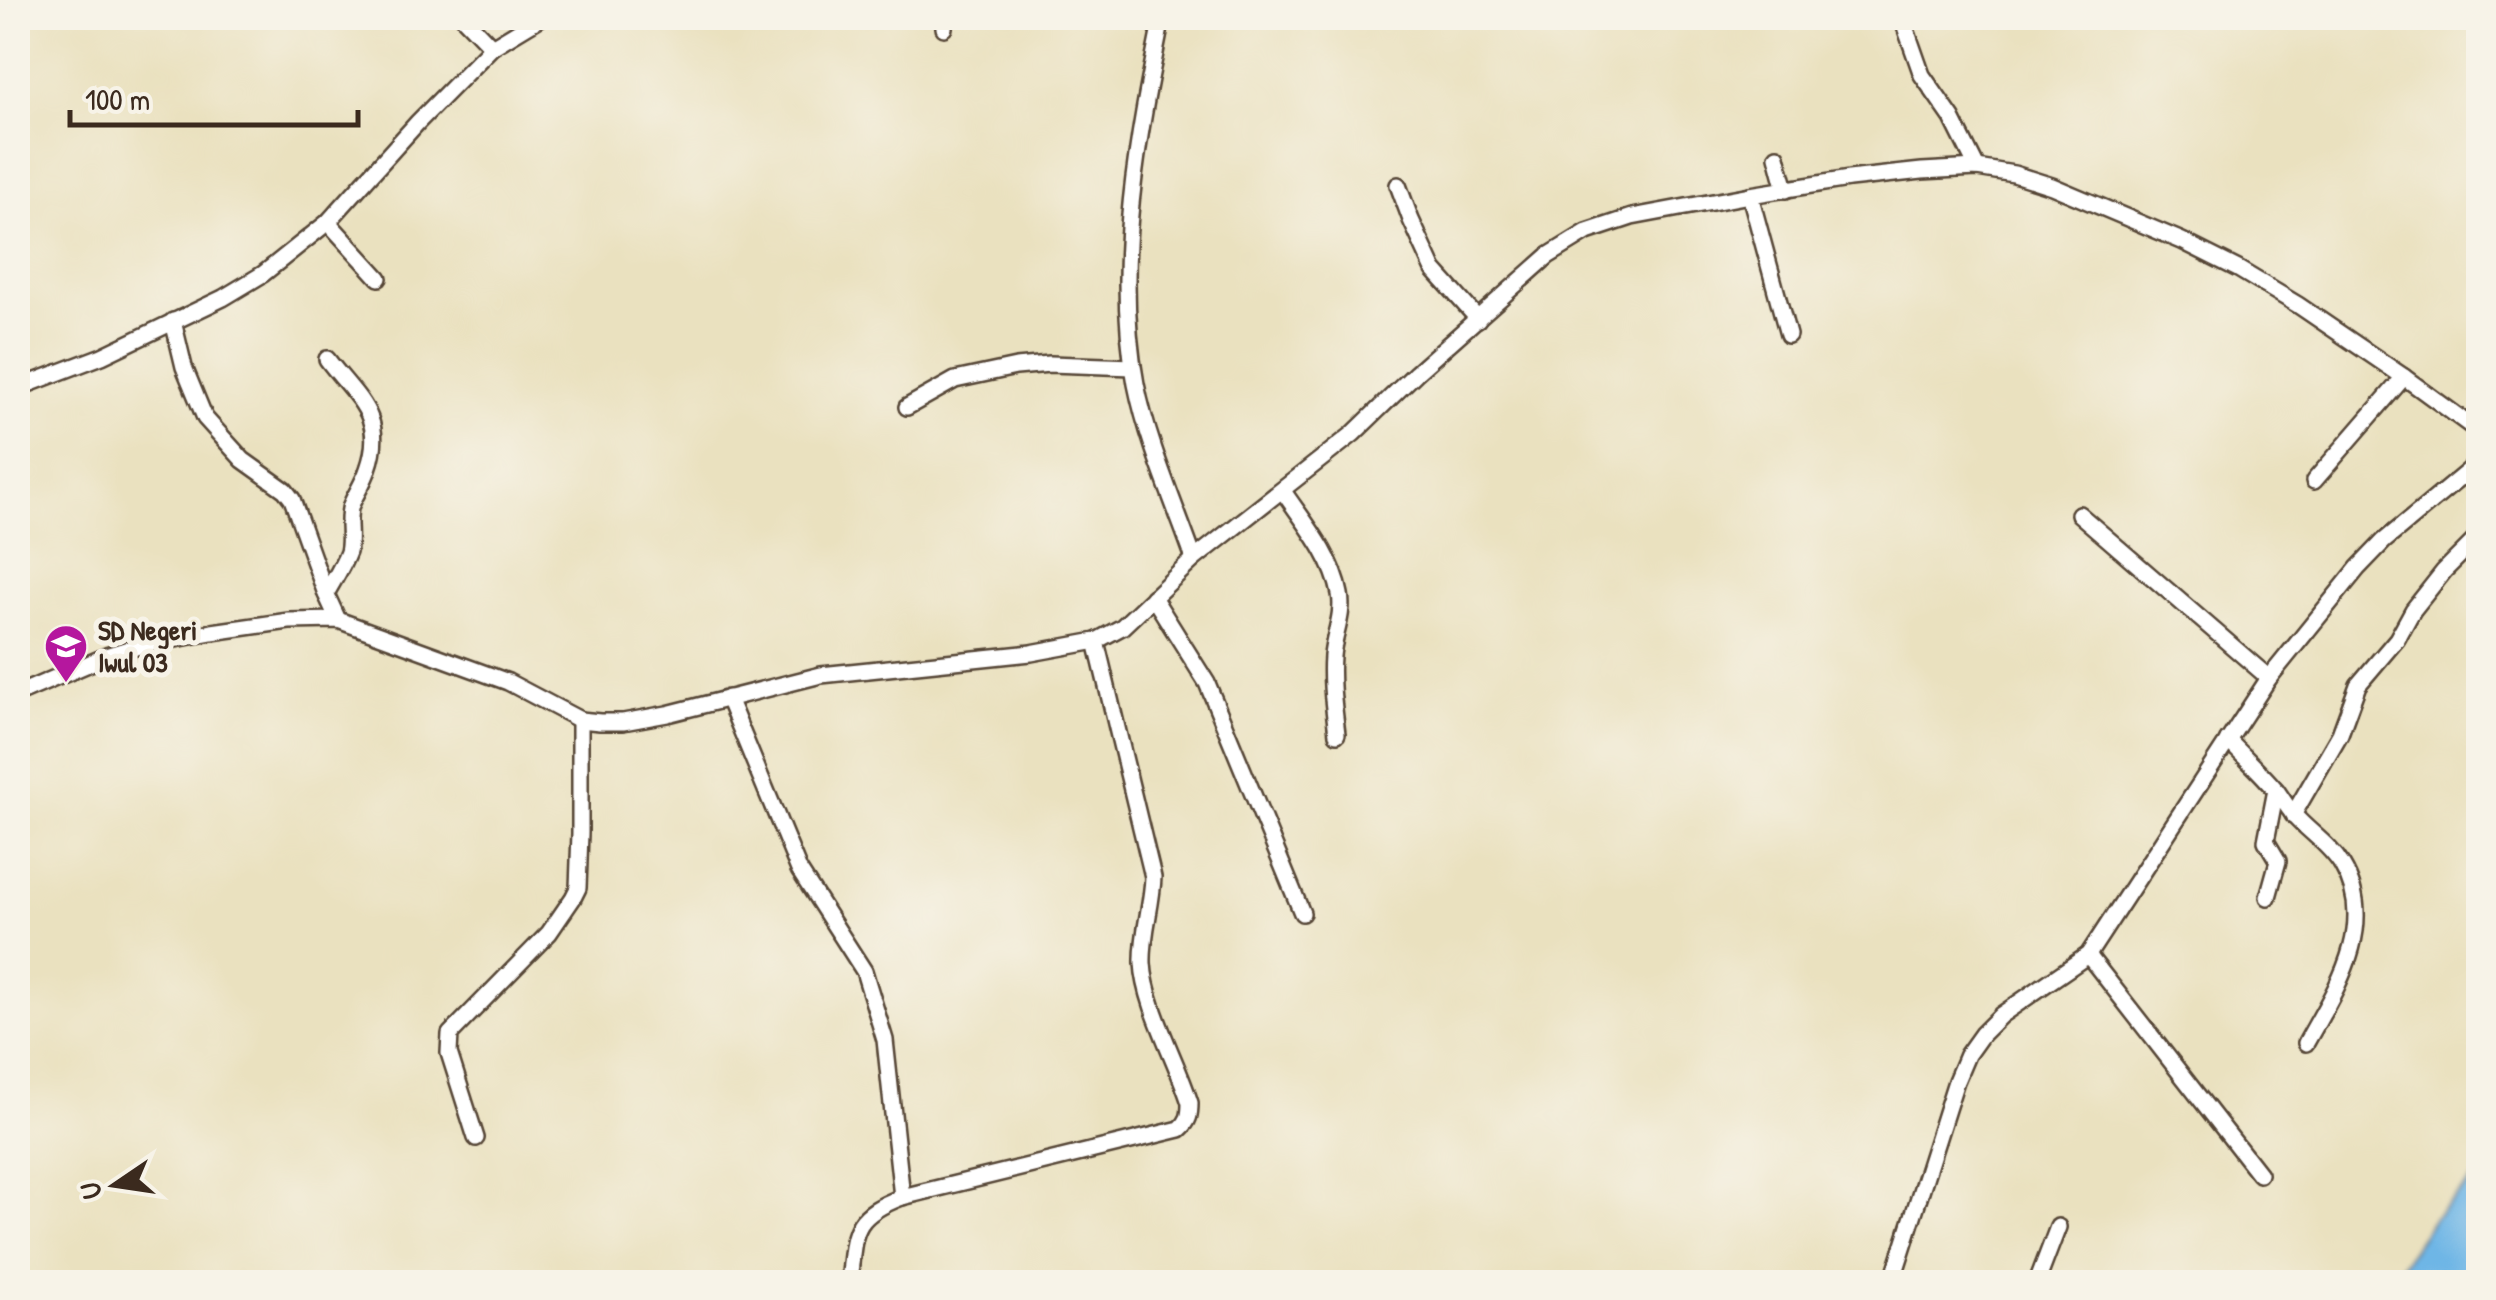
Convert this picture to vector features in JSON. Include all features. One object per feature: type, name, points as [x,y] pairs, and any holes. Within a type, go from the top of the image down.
[{"type":"street","points":[[464,18],[492,47]]},
{"type":"street","points":[[18,388],[102,356],[263,274],[328,222],[492,47],[540,18]]},
{"type":"street","points":[[1162,18],[1131,199],[1129,339],[1144,418],[1194,559]]},
{"type":"street","points":[[1902,18],[1922,75],[1952,118],[1977,168]]},
{"type":"street","points":[[1777,156],[1786,190]]},
{"type":"street","points":[[18,694],[139,646],[290,622],[338,620],[508,682],[580,720],[624,722],[821,675],[1031,653],[1096,640],[1122,627],[1194,559],[1353,434],[1548,256],[1587,232],[1632,217],[1849,178],[1977,168],[2052,186],[2182,240],[2238,269],[2404,377],[2478,431]]},
{"type":"street","points":[[1398,185],[1434,270],[1478,318]]},
{"type":"street","points":[[1750,195],[1788,335]]},
{"type":"street","points":[[328,222],[380,278]]},
{"type":"street","points":[[172,322],[204,418],[243,460],[292,499],[338,620]]},
{"type":"street","points":[[326,594],[348,550],[350,506],[367,474],[376,440],[365,406],[327,359]]},
{"type":"street","points":[[907,408],[955,380],[1016,367],[1134,367]]},
{"type":"street","points":[[2314,481],[2404,377]]},
{"type":"street","points":[[1892,1282],[1956,1081],[1982,1034],[2002,1015],[2088,956],[2268,678],[2371,554],[2478,462]]},
{"type":"street","points":[[1283,491],[1326,557],[1341,598],[1331,686],[1338,734]]},
{"type":"street","points":[[2080,514],[2268,678]]},
{"type":"street","points":[[2294,815],[2340,734],[2358,685],[2388,650],[2412,610],[2478,537]]},
{"type":"street","points":[[1153,597],[1207,683],[1302,914]]},
{"type":"street","points":[[849,1282],[854,1234],[863,1218],[880,1206],[1180,1129],[1187,1123],[1190,1103],[1147,989],[1144,950],[1153,878],[1096,640]]},
{"type":"street","points":[[728,698],[799,870],[864,971],[885,1040],[902,1198]]},
{"type":"street","points":[[476,1138],[448,1043],[455,1026],[549,933],[578,888],[580,720]]},
{"type":"street","points":[[2228,740],[2342,864],[2349,882],[2356,920],[2354,941],[2349,959],[2306,1043]]},
{"type":"street","points":[[2268,897],[2278,861],[2266,841],[2276,790]]},
{"type":"street","points":[[2088,956],[2259,1174]]},
{"type":"street","points":[[2037,1282],[2058,1227]]},
{"type":"water","points":[[2478,1175],[2478,1282],[2390,1282],[2433,1219]]},
{"type":"place","name":"SD Negeri Iwul 03","points":[[66,684]]}]
